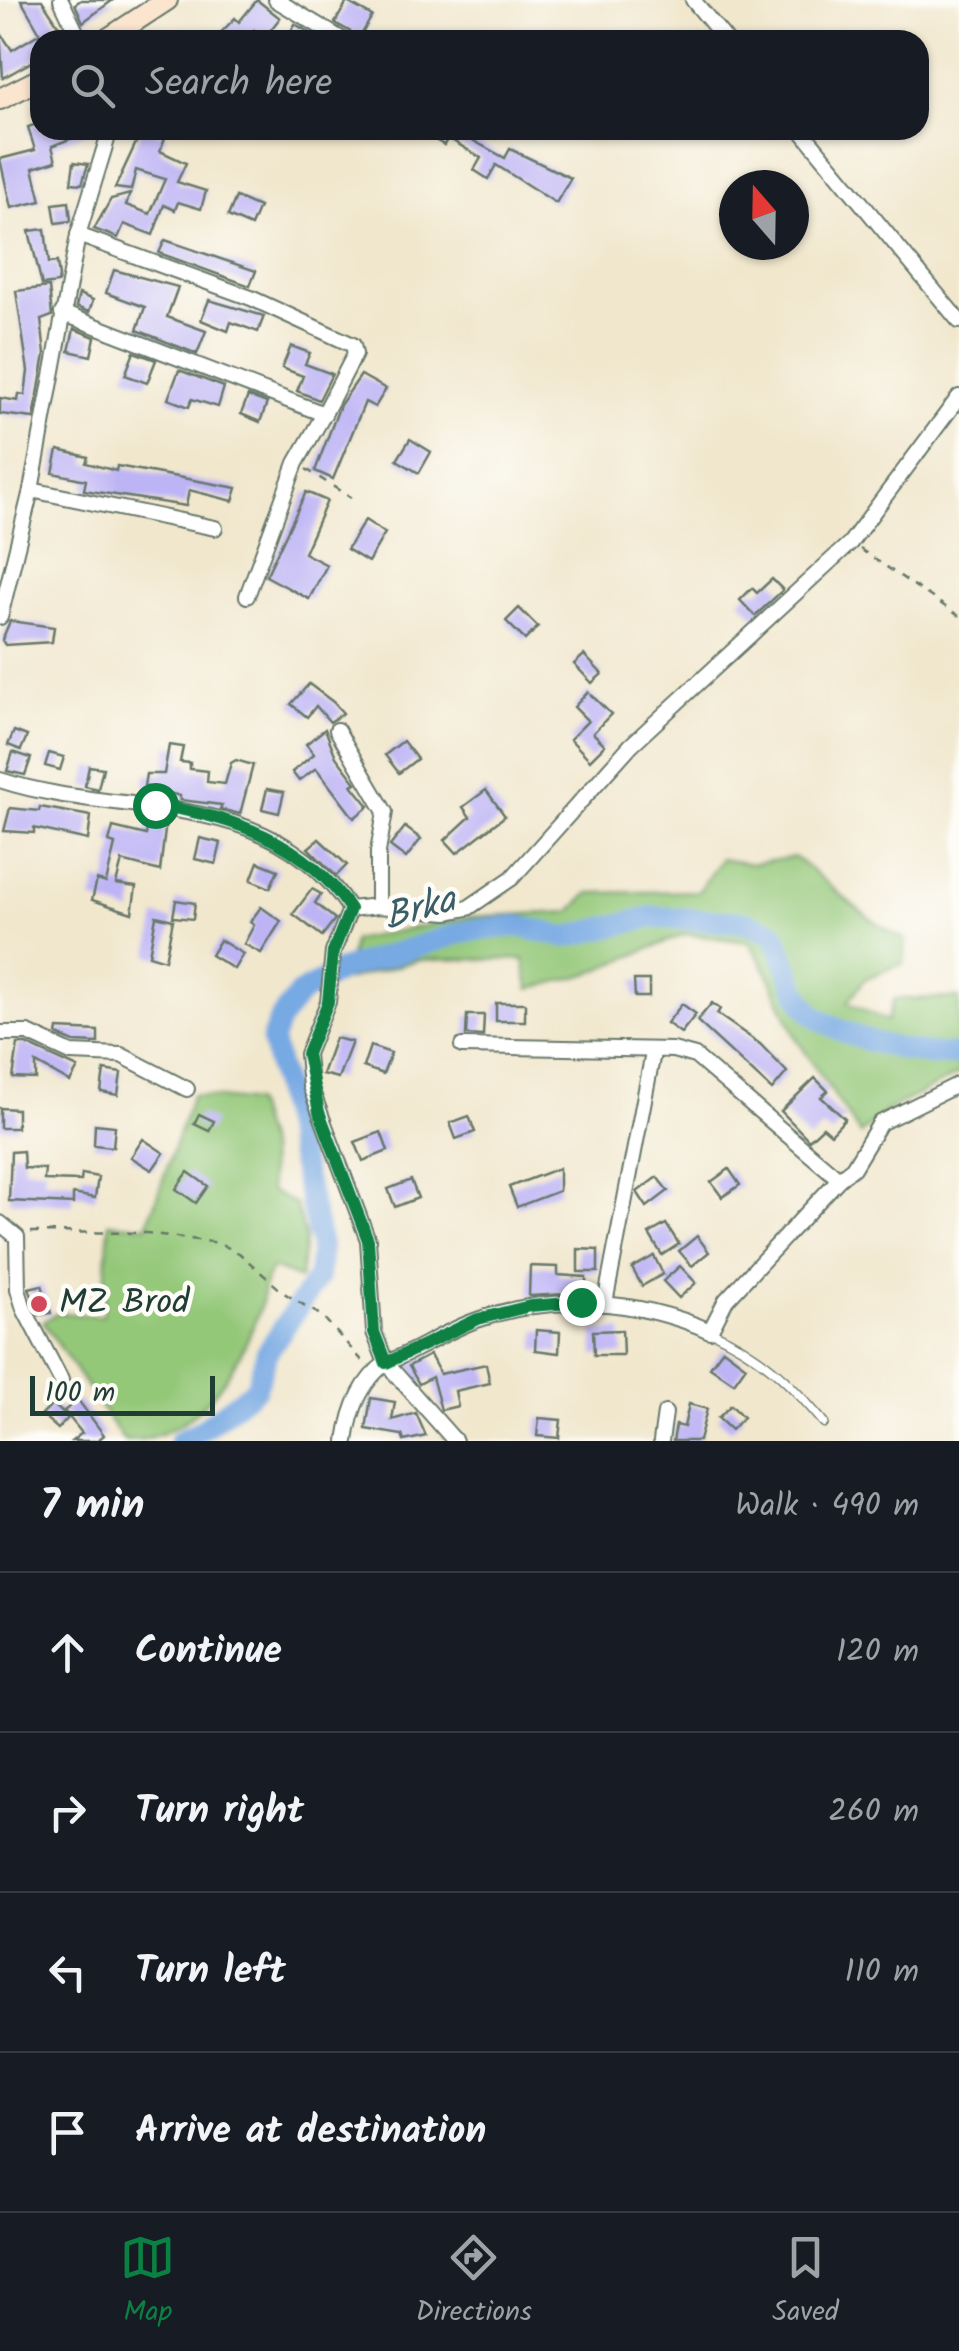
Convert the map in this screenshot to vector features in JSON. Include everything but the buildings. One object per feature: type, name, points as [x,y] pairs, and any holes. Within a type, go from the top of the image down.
[{"type":"main road","points":[[121,30],[167,0]]},
{"type":"main road","points":[[0,99],[30,85]]},
{"type":"street","points":[[61,0],[75,30]]},
{"type":"street","points":[[276,0],[326,30]]},
{"type":"street","points":[[693,0],[718,30]]},
{"type":"street","points":[[0,617],[31,490],[78,234],[107,140]]},
{"type":"street","points":[[809,140],[959,321]]},
{"type":"street","points":[[78,234],[250,298],[353,345],[355,354],[296,462],[247,596]]},
{"type":"street","points":[[62,313],[324,414]]},
{"type":"street","points":[[350,909],[378,906],[448,912],[468,908],[512,878],[631,745],[850,543],[959,397]]},
{"type":"street","points":[[31,490],[215,528]]},
{"type":"street","points":[[337,730],[385,812],[378,852],[378,906]]},
{"type":"street","points":[[0,780],[41,793],[200,812],[247,828],[291,848],[312,865],[350,909]]},
{"type":"street","points":[[350,909],[333,952],[328,1002],[307,1054],[310,1086],[368,1240],[374,1332],[386,1363],[455,1441]]},
{"type":"street","points":[[0,1033],[28,1033],[71,1053],[122,1055],[187,1090]]},
{"type":"street","points":[[462,1046],[640,1049],[653,1053],[673,1050],[695,1056],[839,1180]]},
{"type":"street","points":[[605,1303],[653,1053]]},
{"type":"street","points":[[346,1441],[349,1420],[372,1372],[446,1332],[508,1310],[605,1303],[666,1315],[710,1332],[726,1300],[857,1164],[880,1123],[959,1084]]},
{"type":"street","points":[[0,1223],[14,1232],[18,1289],[24,1309],[61,1380]]},
{"type":"street","points":[[661,1441],[665,1412]]},
{"type":"lane","points":[[710,1332],[753,1350],[791,1384],[824,1423]]},
{"type":"path","points":[[296,462],[351,498]]},
{"type":"path","points":[[850,543],[959,616]]},
{"type":"path","points":[[14,1232],[147,1233],[218,1243],[239,1253],[284,1293],[322,1316],[372,1372]]},
{"type":"green space","points":[[794,857],[862,912],[906,940],[904,963],[866,978],[848,1002],[887,1021],[894,999],[959,998],[959,1074],[886,1111],[860,1134],[796,1038],[767,971],[749,942],[685,934],[588,974],[529,989],[524,959],[418,960],[346,980],[353,940],[468,917],[570,912],[589,893],[699,891],[720,859],[753,864]]},
{"type":"green space","points":[[192,1095],[254,1102],[269,1151],[270,1191],[295,1204],[305,1237],[300,1279],[273,1268],[269,1273],[259,1311],[239,1356],[226,1378],[192,1415],[149,1438],[124,1441],[43,1322],[58,1313],[103,1316],[109,1223],[147,1226]]},
{"type":"waterway","name":"Brka","points":[[180,1441],[203,1429],[256,1388],[267,1352],[318,1277],[321,1246],[272,1040],[279,1021],[299,994],[341,970],[467,931],[517,926],[567,937],[652,917],[745,922],[774,933],[800,995],[822,1021],[905,1050],[959,1053]]},
{"type":"place","name":"MZ Brod","points":[[39,1304]]},
{"type":"route","points":[[155,805],[200,812],[291,848],[323,873],[350,909],[333,952],[328,1002],[307,1054],[310,1086],[354,1213],[368,1240],[369,1300],[374,1332],[386,1363],[478,1319],[530,1306],[581,1302]]}]
